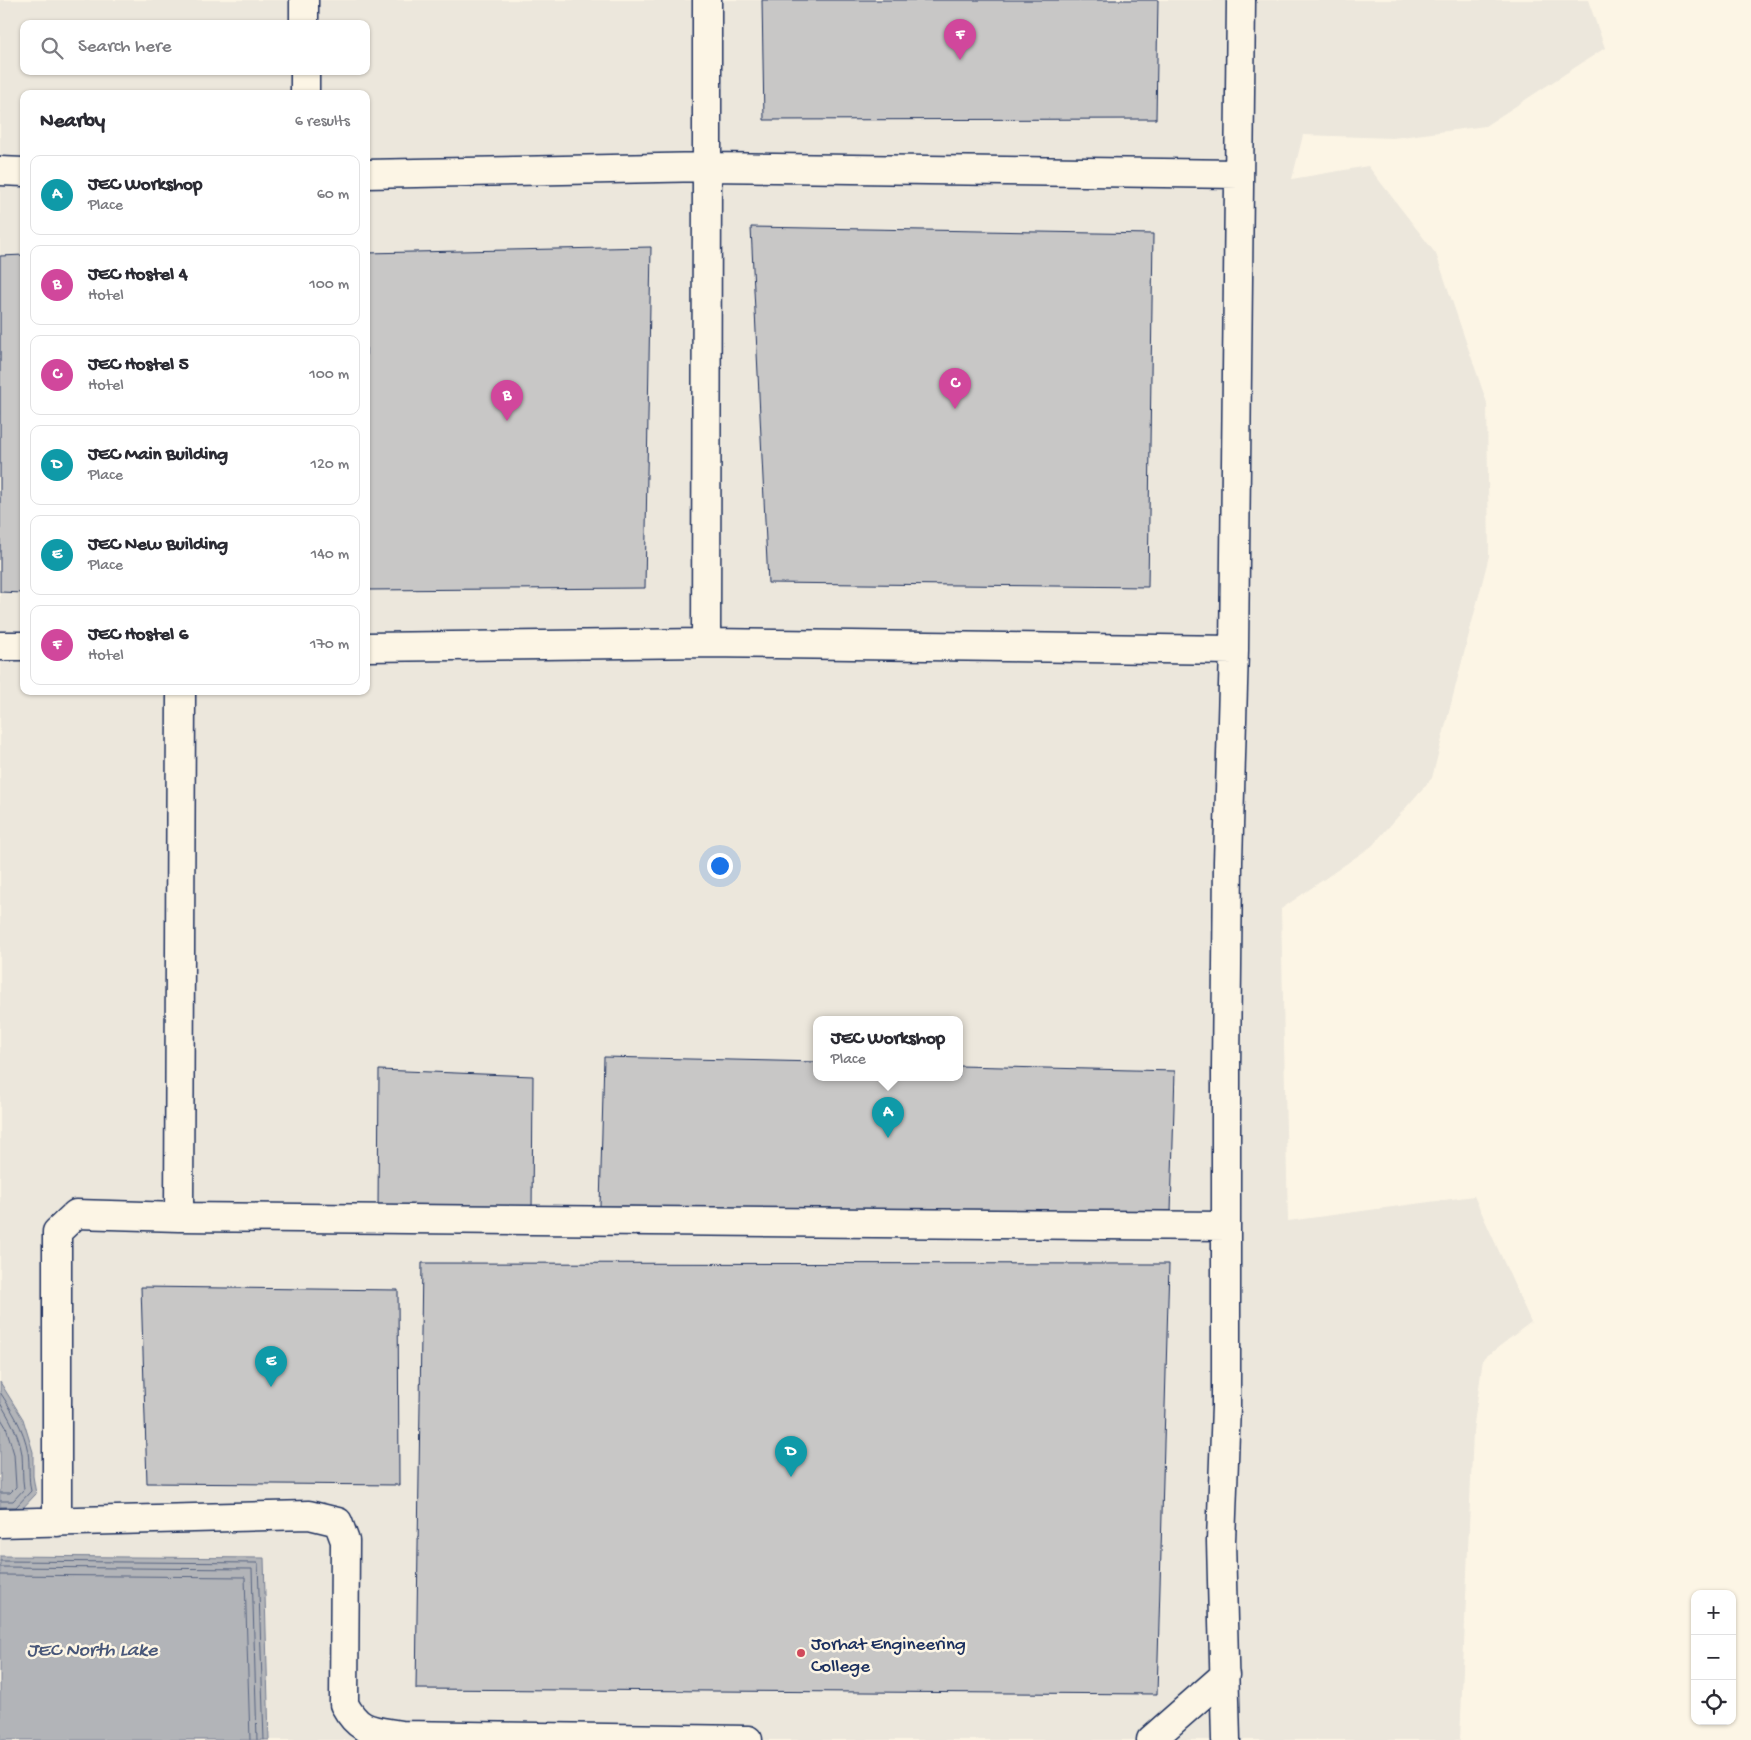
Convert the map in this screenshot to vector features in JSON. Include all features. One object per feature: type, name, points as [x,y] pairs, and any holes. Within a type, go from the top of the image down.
[{"type":"street","points":[[304,0],[304,20]]},
{"type":"street","points":[[706,643],[707,0]]},
{"type":"street","points":[[1226,1740],[1222,1541],[1226,1406],[1228,862],[1234,650],[1241,0]]},
{"type":"street","points":[[305,75],[305,90]]},
{"type":"street","points":[[370,174],[707,167],[1239,174]]},
{"type":"street","points":[[0,171],[20,172]]},
{"type":"street","points":[[370,647],[706,643],[1234,650]]},
{"type":"street","points":[[0,646],[20,646]]},
{"type":"street","points":[[179,1217],[181,695]]},
{"type":"street","points":[[57,1522],[57,1232],[76,1214],[179,1217],[1226,1226]]},
{"type":"street","points":[[0,1523],[308,1515],[338,1522],[345,1540],[344,1704],[351,1717],[366,1730],[400,1735],[748,1740]]},
{"type":"street","points":[[1151,1740],[1225,1675]]},
{"type":"shaded area","points":[[0,0],[1588,0],[1605,48],[1485,126],[1393,138],[1303,135],[1292,179],[1368,166],[1436,254],[1487,403],[1489,556],[1432,778],[1372,846],[1281,909],[1288,1221],[1474,1196],[1531,1322],[1483,1359],[1473,1431],[1460,1740],[0,1740]]},
{"type":"water","points":[[0,1382],[23,1419],[33,1452],[33,1476],[36,1494],[18,1513],[0,1512]]},
{"type":"water","name":"JEC North Lake","points":[[0,1556],[264,1558],[269,1740],[0,1740]]},
{"type":"building","points":[[762,0],[1158,0],[1156,119],[764,120]]},
{"type":"building","points":[[751,227],[1153,234],[1148,587],[768,583]]},
{"type":"building","points":[[651,247],[645,588],[370,590],[370,253]]},
{"type":"building","points":[[20,255],[20,593],[0,592],[0,256]]},
{"type":"building","points":[[604,1057],[813,1062],[813,1081],[963,1081],[963,1066],[1175,1071],[1171,1212],[600,1206]]},
{"type":"building","points":[[379,1070],[533,1076],[532,1212],[378,1208]]},
{"type":"building","points":[[422,1263],[1169,1264],[1157,1694],[416,1689]]},
{"type":"building","points":[[141,1287],[398,1290],[399,1485],[147,1483]]},
{"type":"place","name":"JEC Hostel 6","points":[[960,60]]},
{"type":"place","name":"JEC Hostel 5","points":[[955,409]]},
{"type":"place","name":"JEC Hostel 4","points":[[507,421]]},
{"type":"place","name":"JEC Workshop","points":[[888,1138]]},
{"type":"place","name":"JEC New Building","points":[[271,1387]]},
{"type":"place","name":"JEC Main Building","points":[[791,1477]]},
{"type":"place","name":"Jorhat Engineering College","points":[[801,1653]]}]
